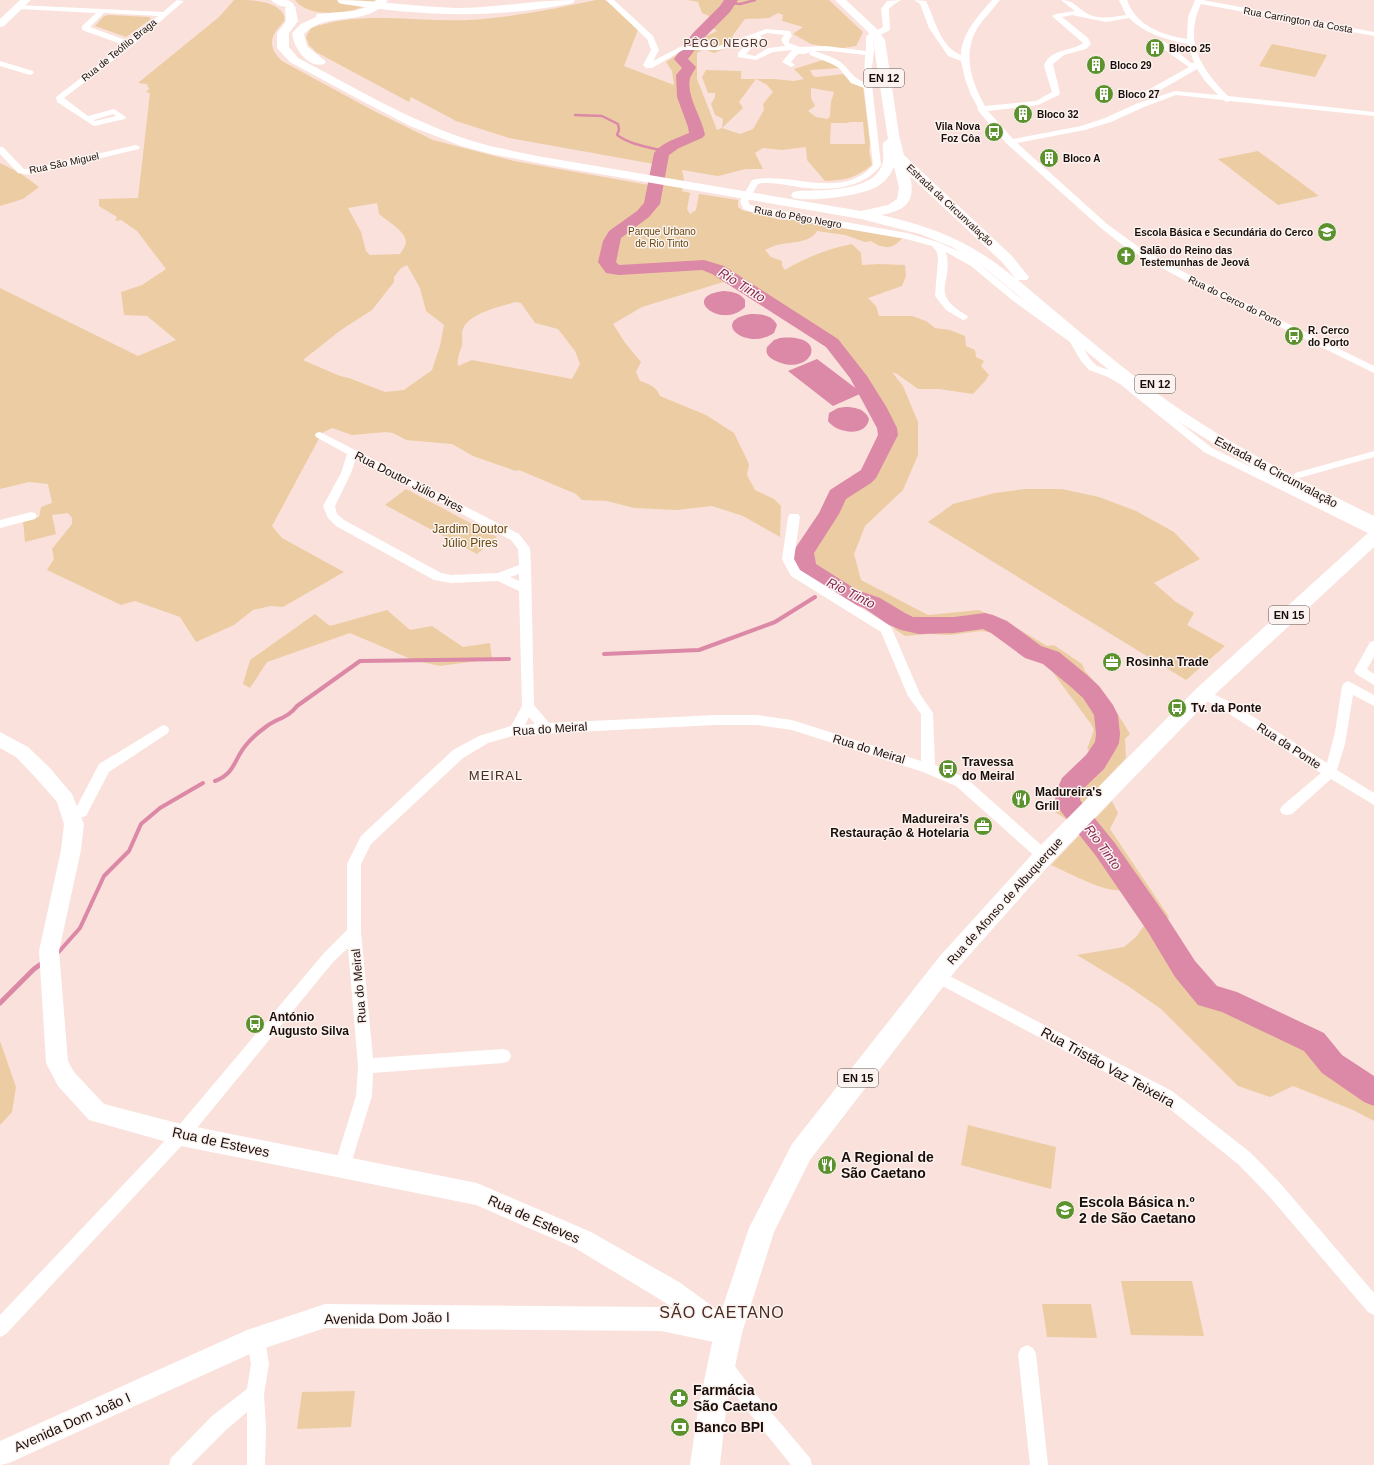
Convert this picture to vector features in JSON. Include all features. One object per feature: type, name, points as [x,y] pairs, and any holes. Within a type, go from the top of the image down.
[{"type":"highway","points":[[343,0],[402,9],[536,4]]},
{"type":"highway","points":[[383,0],[424,5],[464,6],[518,2],[536,4]]},
{"type":"highway","points":[[356,13],[450,17],[489,14],[536,4],[569,0]]},
{"type":"main road","points":[[383,0],[370,9],[356,13],[334,16],[311,23],[302,28],[298,33],[299,46],[308,56],[421,114],[454,129],[552,157]]},
{"type":"main road","points":[[840,0],[877,34]]},
{"type":"main road","points":[[285,3],[310,15],[334,16]]},
{"type":"main road","points":[[285,3],[292,21],[283,33],[283,48],[294,60],[408,120],[443,136],[489,149],[552,157],[779,197]]},
{"type":"main road","name":"Estrada da Circunvalação","points":[[877,34],[893,135],[898,155],[913,172],[1007,259],[1022,277]]},
{"type":"main road","points":[[798,195],[839,193],[862,188],[876,181],[889,165],[889,144],[893,135]]},
{"type":"main road","points":[[898,155],[907,193],[902,202],[890,209],[885,216],[877,205],[895,169],[898,155]]},
{"type":"main road","name":"EN 12","points":[[779,197],[798,195],[885,216]]},
{"type":"main road","name":"EN 12","points":[[779,197],[811,207],[885,216]]},
{"type":"main road","name":"Estrada da Circunvalação","points":[[885,216],[928,222],[960,235],[984,249],[1022,277],[1201,418],[1241,443],[1299,475]]},
{"type":"main road","name":"Estrada da Circunvalação","points":[[885,216],[929,232],[972,253],[1010,281],[1112,364],[1187,422],[1245,457],[1372,521]]},
{"type":"main road","name":"EN 12","points":[[1299,475],[1372,521]]},
{"type":"main road","name":"Rua de Afonso de Albuquerque","points":[[728,1333],[762,1228],[801,1152],[938,976],[1044,856],[1203,694],[1374,537]]},
{"type":"main road","name":"EN 15","points":[[706,1465],[712,1410],[728,1333]]},
{"type":"street","points":[[610,0],[650,38],[655,50],[648,66],[651,66],[679,49],[724,48],[766,31],[787,34],[788,36],[785,40]]},
{"type":"street","points":[[877,34],[888,26],[884,9],[890,3],[897,0]]},
{"type":"street","points":[[918,0],[923,3],[933,28],[950,54],[964,59]]},
{"type":"street","name":"Rua do Cerco do Porto","points":[[996,0],[973,29],[967,44],[964,59],[968,81],[981,109],[1007,139],[1117,236],[1145,256],[1220,295],[1374,370]]},
{"type":"street","points":[[1065,0],[1084,15]]},
{"type":"street","points":[[1123,0],[1127,12],[1136,21],[1158,34],[1179,41],[1191,42]]},
{"type":"street","name":"Rua de Teófilo Braga","points":[[88,119],[60,100],[60,97],[129,44],[180,1]]},
{"type":"street","points":[[1199,1],[1192,17],[1191,42],[1198,65],[1214,87],[1230,104],[1238,107],[1357,120],[1367,119],[1370,113]]},
{"type":"street","name":"Rua Carrington da Costa","points":[[1199,1],[1374,34]]},
{"type":"street","points":[[0,24],[22,3],[102,11],[163,14]]},
{"type":"street","points":[[102,11],[85,28],[129,44]]},
{"type":"street","points":[[981,109],[1038,103],[1056,93],[1048,66],[1049,63],[1061,53],[1083,47],[1087,44],[1085,40],[1056,16],[1068,13],[1106,20],[1131,16]]},
{"type":"street","name":"Rua do Pêgo Negro","points":[[877,34],[868,38],[870,54],[867,64],[868,87],[877,165],[874,170],[856,180],[843,184],[806,185],[773,179],[760,180],[755,182],[744,201],[746,207],[754,210],[907,236],[935,244]]},
{"type":"street","points":[[793,48],[786,44],[782,37],[773,35],[761,37],[751,43],[741,55],[756,58],[771,50],[793,48],[814,51],[842,66],[845,72],[854,81],[868,87]]},
{"type":"street","points":[[1161,43],[1189,65],[1198,65]]},
{"type":"street","points":[[791,65],[786,62],[796,52],[814,51],[824,48],[870,54]]},
{"type":"street","points":[[0,63],[30,73]]},
{"type":"street","points":[[1007,139],[1076,122],[1100,114],[1144,96],[1198,65]]},
{"type":"street","points":[[1007,139],[1082,128],[1108,120],[1171,94],[1180,93],[1225,98]]},
{"type":"street","name":"Rua São Miguel","points":[[0,149],[21,171],[30,172],[136,147]]},
{"type":"street","points":[[935,244],[941,251],[943,259],[940,296],[945,306],[963,317]]},
{"type":"street","name":"Estrada da Circunvalação","points":[[935,244],[974,264],[1015,298],[1074,340],[1086,361],[1093,368],[1112,375],[1123,382],[1208,450],[1241,466],[1372,521]]},
{"type":"street","name":"Estrada da Circunvalação","points":[[1112,364],[1123,382]]},
{"type":"street","name":"Estrada da Circunvalação","points":[[1187,422],[1195,432],[1210,445],[1241,466]]},
{"type":"street","name":"Rua Doutor Júlio Pires","points":[[320,435],[515,537],[524,548],[528,706],[516,730]]},
{"type":"street","points":[[353,453],[346,473],[329,506],[332,514],[340,523],[438,577],[451,579],[499,577],[525,567]]},
{"type":"street","points":[[1299,475],[1374,454]]},
{"type":"street","points":[[346,473],[372,463]]},
{"type":"street","points":[[0,524],[31,516]]},
{"type":"street","points":[[794,517],[788,559],[795,573],[886,629],[914,696],[927,713],[928,768]]},
{"type":"street","points":[[499,577],[525,589]]},
{"type":"street","points":[[1374,645],[1360,671],[1374,680]]},
{"type":"street","points":[[1286,810],[1329,772],[1335,756],[1340,734],[1348,686],[1374,701]]},
{"type":"street","name":"Rua da Ponte","points":[[1203,694],[1225,705],[1374,800]]},
{"type":"street","points":[[528,706],[546,728]]},
{"type":"street","name":"Rua do Meiral","points":[[342,1167],[364,1096],[366,1066],[354,932],[354,864],[366,840],[458,754],[484,739],[516,730],[708,720],[757,720],[792,725],[928,768],[961,782],[1044,856]]},
{"type":"street","points":[[71,815],[81,812],[104,768],[163,730]]},
{"type":"street","name":"Rua de Esteves","points":[[0,739],[22,752],[43,773],[65,799],[74,824],[71,850],[49,951],[57,1063],[66,1079],[97,1113],[181,1135],[477,1194],[583,1240],[670,1291],[728,1333]]},
{"type":"street","points":[[0,1328],[181,1135],[329,957],[354,932]]},
{"type":"street","name":"Rua Tristão Vaz Teixeira","points":[[938,976],[1166,1096],[1245,1159],[1274,1190],[1374,1306]]},
{"type":"street","points":[[366,1066],[503,1056]]},
{"type":"street","name":"Avenida Dom João I","points":[[0,1454],[256,1339],[326,1316],[661,1320],[728,1333]]},
{"type":"street","points":[[256,1339],[260,1364],[255,1394],[257,1429],[256,1465]]},
{"type":"street","points":[[1027,1354],[1039,1465]]},
{"type":"street","points":[[721,1361],[749,1400],[803,1465]]},
{"type":"street","points":[[178,1465],[219,1423],[255,1394]]},
{"type":"green space","name":"Parque Urbano de Rio Tinto","points":[[234,0],[254,1],[273,5],[284,15],[284,21],[272,39],[274,51],[282,61],[374,111],[433,140],[514,161],[649,185],[654,164],[509,138],[456,121],[411,97],[409,102],[316,52],[309,45],[306,37],[311,28],[349,19],[483,19],[532,13],[596,0],[605,0],[639,27],[624,66],[674,85],[672,71],[666,62],[684,47],[688,39],[706,36],[717,31],[707,23],[709,16],[702,13],[698,2],[688,0],[829,0],[863,32],[856,46],[837,49],[811,44],[793,34],[803,27],[782,21],[783,15],[778,13],[769,18],[745,19],[733,35],[732,43],[725,45],[724,49],[714,53],[704,49],[697,53],[697,79],[717,130],[722,128],[740,134],[753,129],[764,110],[763,104],[773,92],[767,85],[756,79],[794,81],[804,79],[794,69],[826,59],[840,68],[810,70],[813,76],[817,77],[843,74],[853,82],[863,87],[870,143],[869,151],[872,165],[861,173],[850,178],[825,181],[807,160],[806,147],[782,150],[763,148],[755,153],[763,169],[746,169],[718,176],[682,170],[684,180],[682,191],[690,193],[687,209],[690,214],[696,210],[699,194],[738,200],[738,207],[743,210],[775,219],[794,219],[902,238],[895,245],[884,247],[871,241],[865,242],[845,235],[817,231],[809,239],[779,244],[765,250],[771,257],[782,261],[782,266],[785,270],[817,254],[852,244],[861,253],[862,265],[905,265],[906,276],[902,286],[868,298],[876,306],[879,316],[912,316],[926,321],[935,328],[950,330],[965,336],[966,346],[975,350],[976,357],[984,361],[981,366],[989,375],[973,394],[939,389],[918,389],[892,372],[903,386],[918,422],[918,455],[903,490],[865,526],[854,554],[861,580],[928,615],[979,610],[1017,628],[1047,646],[1054,645],[1082,664],[1085,671],[1095,682],[1102,697],[1119,716],[1130,734],[1125,739],[1126,758],[1067,820],[1055,812],[1065,801],[1068,788],[1087,769],[1083,766],[1093,753],[1087,749],[1094,730],[1054,674],[1049,664],[1034,658],[1024,652],[1017,644],[994,633],[981,631],[950,635],[929,634],[905,636],[875,611],[870,610],[860,602],[851,602],[803,573],[798,567],[795,549],[818,519],[833,489],[861,475],[882,431],[862,391],[825,342],[730,280],[642,307],[613,324],[626,344],[641,362],[636,372],[640,381],[649,384],[660,396],[706,415],[734,433],[749,464],[747,475],[755,490],[774,499],[781,506],[780,537],[743,516],[712,506],[677,510],[634,508],[607,501],[582,500],[576,494],[519,470],[516,471],[473,456],[452,444],[406,440],[393,433],[386,432],[352,435],[332,428],[322,433],[272,526],[282,538],[344,572],[283,607],[271,606],[253,610],[234,625],[196,642],[180,617],[135,601],[121,605],[47,570],[54,559],[52,549],[72,524],[72,518],[68,513],[52,515],[56,534],[25,542],[23,521],[39,517],[41,507],[52,503],[48,484],[29,482],[0,489],[0,288],[138,356],[176,340],[147,316],[124,315],[121,292],[142,285],[166,269],[137,231],[121,220],[115,221],[117,217],[99,206],[99,199],[138,198],[150,93],[146,92],[149,89],[147,84],[138,83],[219,17]],"holes":[[[811,88],[834,92],[831,102],[830,116],[828,119],[816,117],[808,111],[815,106],[811,98]],[[863,122],[865,144],[830,144],[831,123]],[[377,203],[379,214],[396,227],[405,239],[406,244],[400,254],[370,255],[366,251],[361,232],[348,208]],[[407,265],[420,288],[426,311],[444,325],[440,346],[432,370],[404,390],[385,392],[340,376],[303,360],[341,330],[372,310],[394,282],[394,277],[401,268]],[[515,302],[521,303],[535,323],[558,329],[575,351],[580,364],[572,379],[472,360],[458,366],[458,357],[462,343],[462,331],[466,323],[486,311]]]},
{"type":"green space","points":[[295,0],[375,0],[358,9],[334,13],[311,10],[302,6]]},
{"type":"green space","points":[[104,16],[149,17],[151,19],[126,37],[95,26]]},
{"type":"green space","points":[[1272,44],[1327,55],[1315,77],[1259,66]]},
{"type":"green space","points":[[706,70],[741,71],[741,79],[756,79],[739,102],[743,108],[722,128],[723,119],[715,115],[711,104],[715,97],[715,93],[708,93],[702,77]]},
{"type":"green space","points":[[1258,151],[1319,196],[1278,205],[1218,159]]},
{"type":"green space","points":[[0,163],[20,173],[39,187],[23,199],[0,206]]},
{"type":"green space","name":"Jardim Doutor Júlio Pires","points":[[406,489],[497,537],[477,554],[385,505]]},
{"type":"green space","points":[[1025,489],[1062,489],[1099,497],[1136,511],[1174,532],[1200,559],[1154,583],[1176,602],[1194,613],[1187,625],[1225,646],[1186,680],[928,522],[953,504],[995,493]]},
{"type":"green space","points":[[387,610],[410,630],[432,626],[463,647],[490,643],[492,659],[440,666],[413,660],[350,633],[267,662],[250,688],[243,684],[250,660],[315,614],[330,626]]},
{"type":"green space","points":[[1112,801],[1118,813],[1110,829],[1169,917],[1165,929],[1205,986],[1296,1029],[1298,1025],[1315,1039],[1330,1043],[1360,1077],[1374,1085],[1374,1121],[1353,1110],[1293,1086],[1270,1097],[1238,1086],[1161,1009],[1128,986],[1077,955],[1124,947],[1136,937],[1146,923],[1141,911],[1121,890],[1114,890],[1096,885],[1051,865]]},
{"type":"green space","points":[[0,1041],[16,1087],[12,1112],[0,1125]]},
{"type":"green space","points":[[968,1125],[1056,1147],[1051,1189],[961,1165]]},
{"type":"green space","points":[[1121,1281],[1192,1281],[1204,1336],[1131,1335]]},
{"type":"green space","points":[[1042,1304],[1091,1304],[1097,1338],[1047,1337]]},
{"type":"green space","points":[[355,1391],[351,1427],[297,1429],[302,1392]]},
{"type":"shaded area","points":[[725,291],[739,294],[745,300],[745,307],[735,313],[725,315],[716,314],[708,310],[704,304],[705,299],[711,294]]},
{"type":"shaded area","points":[[751,314],[763,315],[772,319],[777,325],[774,333],[763,338],[753,339],[743,337],[736,333],[732,328],[733,322],[739,317]]},
{"type":"shaded area","points":[[780,338],[796,338],[806,342],[811,348],[811,354],[807,360],[799,364],[789,365],[774,360],[767,354],[767,347],[774,340]]},
{"type":"shaded area","points":[[817,359],[862,393],[833,406],[788,371]]},
{"type":"shaded area","points":[[838,408],[856,408],[865,413],[869,419],[867,425],[862,429],[850,432],[844,431],[832,425],[828,421],[829,413]]},
{"type":"waterway","name":"Rio Tinto","points":[[731,0],[725,9],[698,36],[681,59],[689,67],[687,72],[683,75],[684,97],[696,127],[697,135],[674,145],[662,153],[652,204],[643,214],[615,235],[611,241],[607,262],[612,269],[619,270],[704,265],[718,270],[832,343],[858,376],[877,408],[887,428],[888,435],[869,473],[864,478],[837,495],[829,514],[803,553],[806,568],[849,595],[872,603],[897,619],[909,624],[919,626],[954,625],[985,621],[999,627],[1033,652],[1051,658],[1091,692],[1101,705],[1106,715],[1108,734],[1107,743],[1095,762],[1071,785],[1068,793],[1068,802],[1105,849],[1157,924],[1185,969],[1208,996],[1227,1001],[1314,1042],[1332,1064],[1374,1092]]},
{"type":"waterway","points":[[729,3],[740,4],[755,0]]},
{"type":"waterway","points":[[575,115],[602,116],[618,124],[619,130],[617,135],[622,138],[640,145],[664,151]]},
{"type":"waterway","points":[[604,654],[699,650],[775,622],[815,597]]},
{"type":"waterway","points":[[215,781],[227,774],[234,766],[242,750],[261,730],[271,723],[283,718],[297,706],[360,661],[509,659]]},
{"type":"waterway","points":[[56,955],[80,928],[104,876],[129,851],[141,824],[160,808],[203,783]]},
{"type":"waterway","points":[[0,1003],[34,969],[41,964]]},
{"type":"place","name":"Bloco 25","points":[[1155,48]]},
{"type":"place","name":"Bloco 29","points":[[1096,65]]},
{"type":"place","name":"Bloco 27","points":[[1104,94]]},
{"type":"place","name":"Bloco 32","points":[[1023,114]]},
{"type":"place","name":"Vila Nova Foz Côa","points":[[994,132]]},
{"type":"place","name":"Bloco A","points":[[1049,158]]},
{"type":"place","name":"Escola Básica e Secundária do Cerco","points":[[1327,232]]},
{"type":"place","name":"Salão do Reino das Testemunhas de Jeová","points":[[1126,256]]},
{"type":"place","name":"R. Cerco do Porto","points":[[1294,336]]},
{"type":"place","name":"Rosinha Trade","points":[[1112,662]]},
{"type":"place","name":"Tv. da Ponte","points":[[1177,708]]},
{"type":"place","name":"Travessa do Meiral","points":[[948,769]]},
{"type":"place","name":"Madureira's Grill","points":[[1021,799]]},
{"type":"place","name":"Madureira's Restauração & Hotelaria","points":[[983,826]]},
{"type":"place","name":"António Augusto Silva","points":[[255,1024]]},
{"type":"place","name":"A Regional de São Caetano","points":[[827,1165]]},
{"type":"place","name":"Escola Básica n.º 2 de São Caetano","points":[[1065,1210]]},
{"type":"place","name":"Farmácia São Caetano","points":[[679,1398]]},
{"type":"place","name":"Banco BPI","points":[[680,1427]]},
{"type":"district","name":"PÊGO NEGRO","points":[[726,43]]},
{"type":"district","name":"MEIRAL","points":[[496,775]]},
{"type":"district","name":"SÃO CAETANO","points":[[722,1312]]}]
